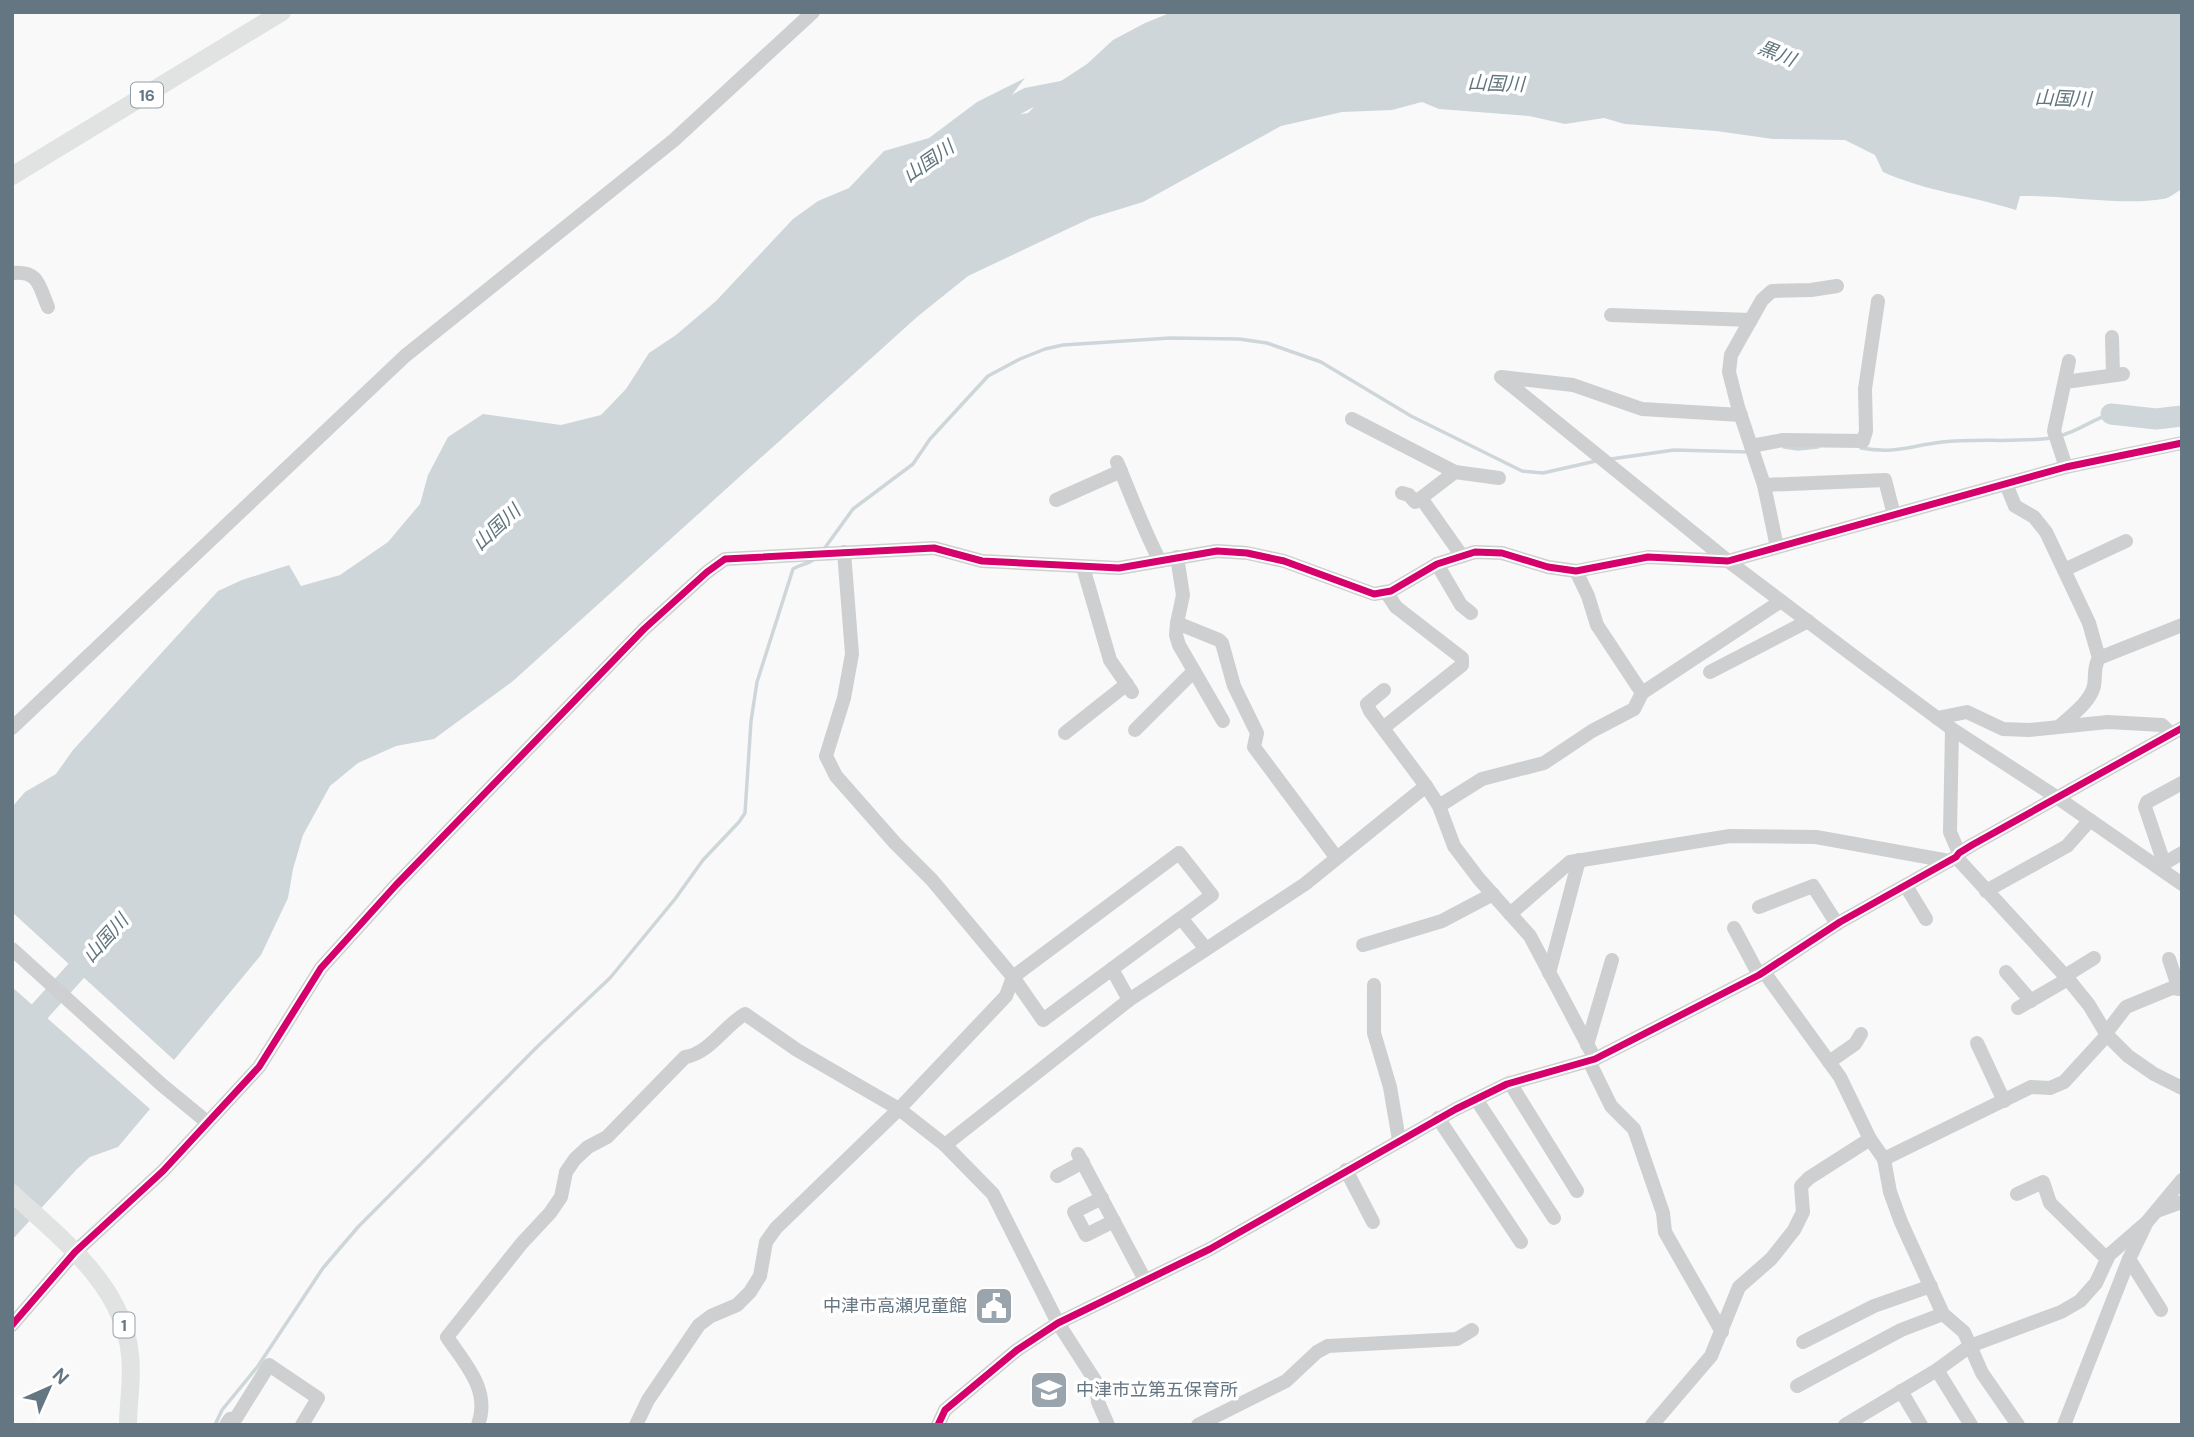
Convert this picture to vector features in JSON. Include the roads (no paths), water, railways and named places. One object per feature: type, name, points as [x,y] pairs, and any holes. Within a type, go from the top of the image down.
[{"type":"main road","name":"16","points":[[12,176],[282,12]]},
{"type":"main road","name":"1","points":[[12,1193],[71,1248],[95,1274],[115,1303],[131,1355],[128,1425]]},
{"type":"street","points":[[12,728],[405,356],[674,139],[813,12]]},
{"type":"street","points":[[12,273],[25,271],[32,274],[48,307]]},
{"type":"street","points":[[1777,547],[1764,485],[1729,372],[1731,355],[1762,300],[1772,290],[1811,290],[1836,286]]},
{"type":"street","points":[[1751,446],[1783,440],[1863,441],[1866,431],[1865,389],[1878,301]]},
{"type":"street","points":[[1611,315],[1751,320]]},
{"type":"street","points":[[2065,382],[2118,375],[2112,337]]},
{"type":"street","points":[[2066,467],[2054,431],[2069,361]]},
{"type":"street","points":[[1741,415],[1642,409],[1573,384],[1501,377],[1728,561],[1937,718],[2161,865],[2182,884]]},
{"type":"street","points":[[1352,419],[1455,472],[1499,478]]},
{"type":"street","points":[[12,1325],[71,1248],[163,1171],[259,1067],[321,968],[396,885],[644,629],[725,559],[934,548],[982,561],[1119,568],[1217,551],[1247,553],[1284,561],[1374,594],[1386,592],[1437,564],[1475,552],[1502,553],[1576,571],[1648,557],[1728,561],[2066,467],[2182,443]]},
{"type":"street","points":[[1056,500],[1119,467],[1137,507],[1142,526],[1160,561]]},
{"type":"street","points":[[1402,493],[1409,495],[1415,502],[1455,472]]},
{"type":"street","points":[[1764,485],[1885,480],[1894,515]]},
{"type":"street","points":[[2006,484],[2015,506],[2034,517],[2046,532],[2089,623],[2099,658]]},
{"type":"street","points":[[1421,498],[1462,556]]},
{"type":"street","points":[[2064,569],[2126,541]]},
{"type":"street","points":[[636,1425],[649,1400],[699,1325],[711,1316],[737,1306],[750,1292],[760,1276],[766,1242],[776,1227],[899,1109],[1006,996],[1013,977],[1180,853],[1212,895],[1043,1020],[1013,977],[932,880],[836,776],[826,756],[844,698],[852,654],[845,552]]},
{"type":"street","points":[[1177,557],[1183,595],[1176,635],[1179,645],[1223,721]]},
{"type":"street","points":[[1437,564],[1461,605],[1471,613]]},
{"type":"street","points":[[1065,733],[1130,688],[1110,660],[1083,567]]},
{"type":"street","points":[[1576,571],[1588,596],[1597,625],[1642,693]]},
{"type":"street","points":[[1383,728],[1462,665],[1462,658],[1396,607],[1386,592]]},
{"type":"street","points":[[1439,806],[1482,779],[1544,763],[1592,731],[1634,709],[1642,693],[1781,601]]},
{"type":"street","points":[[1710,672],[1808,621]]},
{"type":"street","points":[[1177,623],[1222,643],[1234,686],[1257,733],[1254,747],[1336,857]]},
{"type":"street","points":[[2061,725],[2090,695],[2094,685],[2094,666],[2099,658],[2182,625]]},
{"type":"street","points":[[1135,730],[1195,671]]},
{"type":"street","points":[[1384,690],[1367,704],[1439,806],[1454,846],[1530,936],[1587,1045],[1611,1106],[1634,1129],[1662,1213],[1665,1232],[1722,1332]]},
{"type":"street","points":[[1937,718],[1967,712],[2003,729],[2029,730],[2108,722],[2162,725],[2176,731]]},
{"type":"street","points":[[1952,729],[1950,831],[1955,857],[2090,1005],[2106,1034],[2128,1056],[2154,1074],[2182,1088]]},
{"type":"street","points":[[937,1425],[945,1409],[996,1366],[1058,1323],[1210,1249],[1438,1118],[1476,1099],[1510,1083],[1592,1060],[1761,973],[1837,924],[2176,731]]},
{"type":"street","points":[[2161,865],[2145,807],[2147,802],[2182,783]]},
{"type":"street","points":[[945,1145],[1129,1000],[1306,884],[1426,786]]},
{"type":"street","points":[[1986,891],[2067,846],[2090,820]]},
{"type":"street","points":[[1510,914],[1570,862],[1730,836],[1816,837],[1955,857]]},
{"type":"street","points":[[2161,865],[2182,853]]},
{"type":"street","points":[[1549,973],[1579,860]]},
{"type":"street","points":[[1759,907],[1813,886],[1837,924]]},
{"type":"street","points":[[1906,886],[1926,919]]},
{"type":"street","points":[[1363,946],[1442,921],[1493,894]]},
{"type":"street","points":[[1181,918],[1206,949]]},
{"type":"street","points":[[1734,928],[1761,973],[1840,1077],[1870,1139],[1884,1159],[1890,1192],[1943,1314],[1964,1332],[1982,1373],[2011,1422]]},
{"type":"street","points":[[12,949],[162,1085],[207,1122]]},
{"type":"street","points":[[2006,972],[2024,1004],[2094,958]]},
{"type":"street","points":[[1884,1159],[2031,1087],[2050,1088],[2064,1082],[2126,1007],[2172,988],[2180,989],[2169,959]]},
{"type":"street","points":[[1587,1045],[1612,960]]},
{"type":"street","points":[[1112,969],[1129,1000]]},
{"type":"street","points":[[1374,985],[1374,1033],[1390,1087],[1399,1140]]},
{"type":"street","points":[[478,1425],[479,1384],[447,1337],[522,1242],[550,1213],[561,1197],[566,1172],[575,1159],[588,1147],[607,1137],[685,1057],[697,1055],[745,1014],[797,1050],[899,1109],[945,1145],[993,1194],[1058,1323],[1096,1382],[1098,1402],[1108,1425]]},
{"type":"street","points":[[1829,1062],[1855,1044],[1861,1034]]},
{"type":"street","points":[[1977,1043],[2004,1101]]},
{"type":"street","points":[[1510,1083],[1577,1191]]},
{"type":"street","points":[[1476,1099],[1554,1218]]},
{"type":"street","points":[[1438,1118],[1521,1242]]},
{"type":"street","points":[[1652,1425],[1711,1356],[1739,1287],[1771,1259],[1794,1230],[1803,1212],[1801,1186],[1809,1178],[1870,1139]]},
{"type":"street","points":[[1057,1177],[1080,1158],[1145,1280]]},
{"type":"street","points":[[1346,1170],[1373,1222]]},
{"type":"street","points":[[1845,1425],[1866,1419],[1901,1391],[1970,1346],[2061,1312],[2080,1301],[2096,1283],[2109,1255],[2151,1217],[2182,1180]]},
{"type":"street","points":[[2017,1194],[2043,1182],[2050,1203],[2107,1259]]},
{"type":"street","points":[[1102,1198],[1074,1212],[1086,1234],[1114,1221]]},
{"type":"street","points":[[2064,1425],[2129,1259],[2151,1217],[2182,1202]]},
{"type":"street","points":[[2129,1259],[2161,1310]]},
{"type":"street","points":[[1803,1342],[1874,1306],[1931,1286]]},
{"type":"street","points":[[1797,1386],[1901,1330],[1943,1314]]},
{"type":"street","points":[[1198,1425],[1286,1381],[1317,1352],[1328,1346],[1457,1339],[1472,1330]]},
{"type":"street","points":[[236,1422],[269,1365],[318,1398],[302,1425]]},
{"type":"street","points":[[1937,1370],[1971,1425]]},
{"type":"street","points":[[1901,1391],[1921,1425]]},
{"type":"water","name":"黒川","points":[[1172,12],[2182,12],[2182,189],[2166,198],[2147,201],[2020,196],[2016,210],[1899,179],[1883,172],[1875,155],[1845,140],[1773,139],[1716,131],[1625,124],[1604,118],[1565,124],[1529,116],[1439,109],[1422,102],[1392,110],[1342,112],[1281,126],[1143,202],[1091,218],[968,276],[917,317],[513,681],[434,739],[396,746],[358,763],[330,786],[303,835],[288,898],[261,955],[174,1060],[12,912],[12,807],[25,792],[56,774],[73,750],[218,591],[289,565],[301,586],[340,575],[388,542],[420,504],[428,475],[448,437],[483,414],[561,425],[601,415],[626,389],[649,353],[676,335],[716,301],[793,219],[818,201],[849,188],[884,151],[929,138],[977,102],[1025,78],[993,119],[1028,113],[1061,81],[1087,64],[1113,40]]},
{"type":"water","points":[[12,987],[150,1109],[118,1147],[90,1157],[76,1170],[12,1240]]},
{"type":"waterway","name":"山国川","points":[[975,127],[1028,98],[1074,89]]},
{"type":"waterway","points":[[824,549],[853,509],[913,464],[930,439],[988,376],[1020,359],[1063,345],[1170,338],[1239,339],[1267,343],[1321,362],[1411,416],[1522,471],[1543,473],[1596,461]]},
{"type":"waterway","points":[[2059,436],[2111,414]]},
{"type":"waterway","points":[[2111,414],[2156,419],[2182,416]]},
{"type":"waterway","points":[[1861,448],[1893,450],[1942,442],[2051,438]]},
{"type":"waterway","points":[[1784,447],[1818,447]]},
{"type":"waterway","points":[[1611,459],[1674,450],[1749,452]]},
{"type":"waterway","points":[[215,1425],[222,1410],[258,1366],[323,1268],[358,1227],[538,1046],[610,978],[675,899],[703,860],[739,822],[745,813],[751,721],[757,682],[793,569],[814,559]]},
{"type":"waterway","name":"山国川","points":[[12,1042],[95,950]]},
{"type":"place","name":"中津市高瀬児童館","points":[[994,1306]]},
{"type":"place","name":"中津市立第五保育所","points":[[1049,1390]]}]
